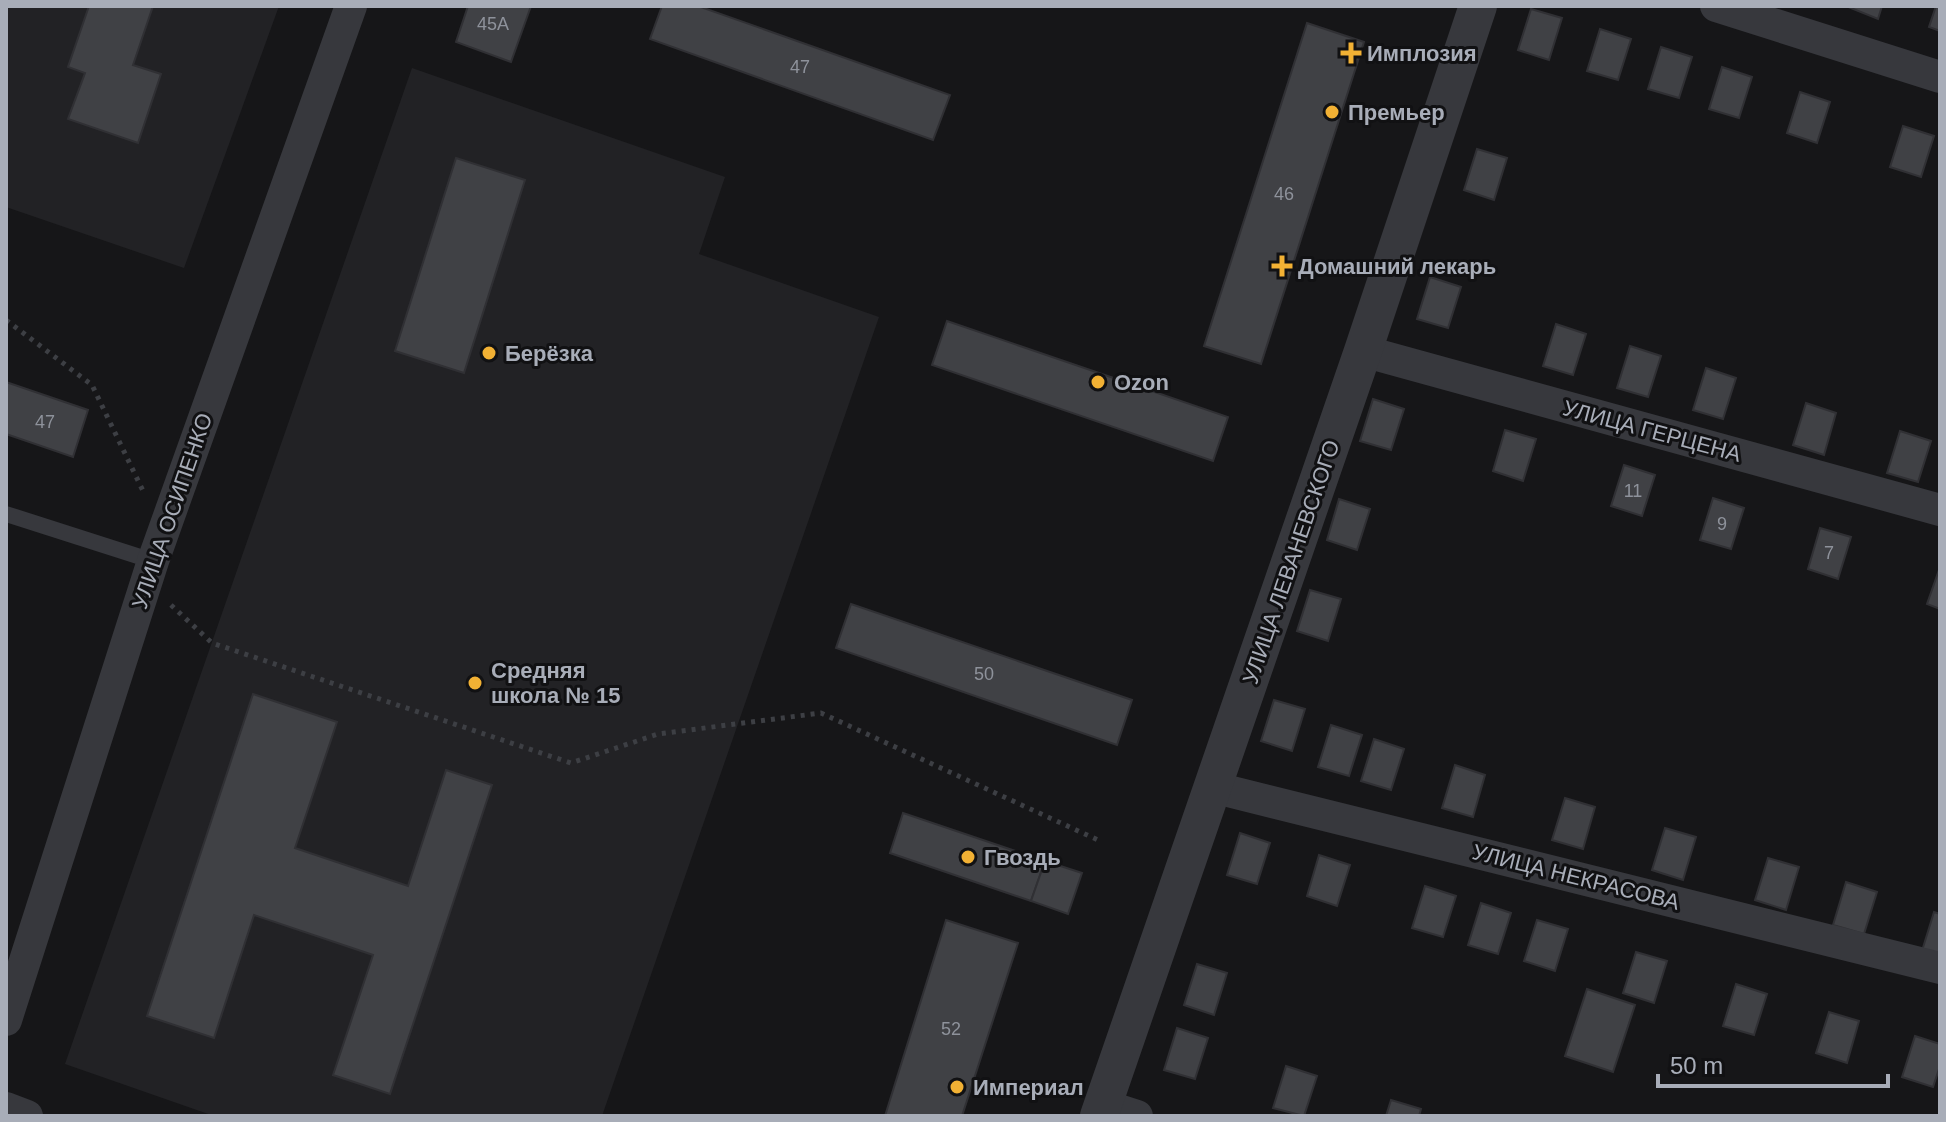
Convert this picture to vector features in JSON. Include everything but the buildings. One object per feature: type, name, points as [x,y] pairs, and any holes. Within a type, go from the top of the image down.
[{"type":"street","name":"УЛИЦА ОСИПЕНКО","points":[[6,1020],[158,547],[351,6]]},
{"type":"street","name":"УЛИЦА ЛЕВАНЕВСКОГО","points":[[1113,1112],[1212,787],[1478,6]]},
{"type":"street","points":[[1716,6],[1940,77]]},
{"type":"street","name":"УЛИЦА ГЕРЦЕНА","points":[[1363,351],[1940,510]]},
{"type":"street","name":"УЛИЦА НЕКРАСОВА","points":[[1212,787],[1940,968]]},
{"type":"street","points":[[6,1108],[27,1116]]},
{"type":"lane","points":[[6,514],[158,547]]},
{"type":"path","points":[[6,320],[92,385],[158,547]]},
{"type":"path","points":[[162,597],[212,643],[571,763],[658,734],[821,713],[1098,840]]},
{"type":"shaded area","points":[[6,6],[279,6],[184,268],[6,207]]},
{"type":"shaded area","name":"Средняя школа № 15","points":[[412,68],[725,177],[699,254],[879,317],[602,1116],[214,1116],[65,1064]]},
{"type":"place","name":"Имплозия","points":[[1351,53]]},
{"type":"place","name":"Премьер","points":[[1332,112]]},
{"type":"place","name":"Домашний лекарь","points":[[1282,266]]},
{"type":"place","name":"Берёзка","points":[[489,353]]},
{"type":"place","name":"Ozon","points":[[1098,382]]},
{"type":"place","name":"Средняя школа № 15","points":[[475,683]]},
{"type":"place","name":"Гвоздь","points":[[968,857]]},
{"type":"place","name":"Империал","points":[[957,1087]]}]
